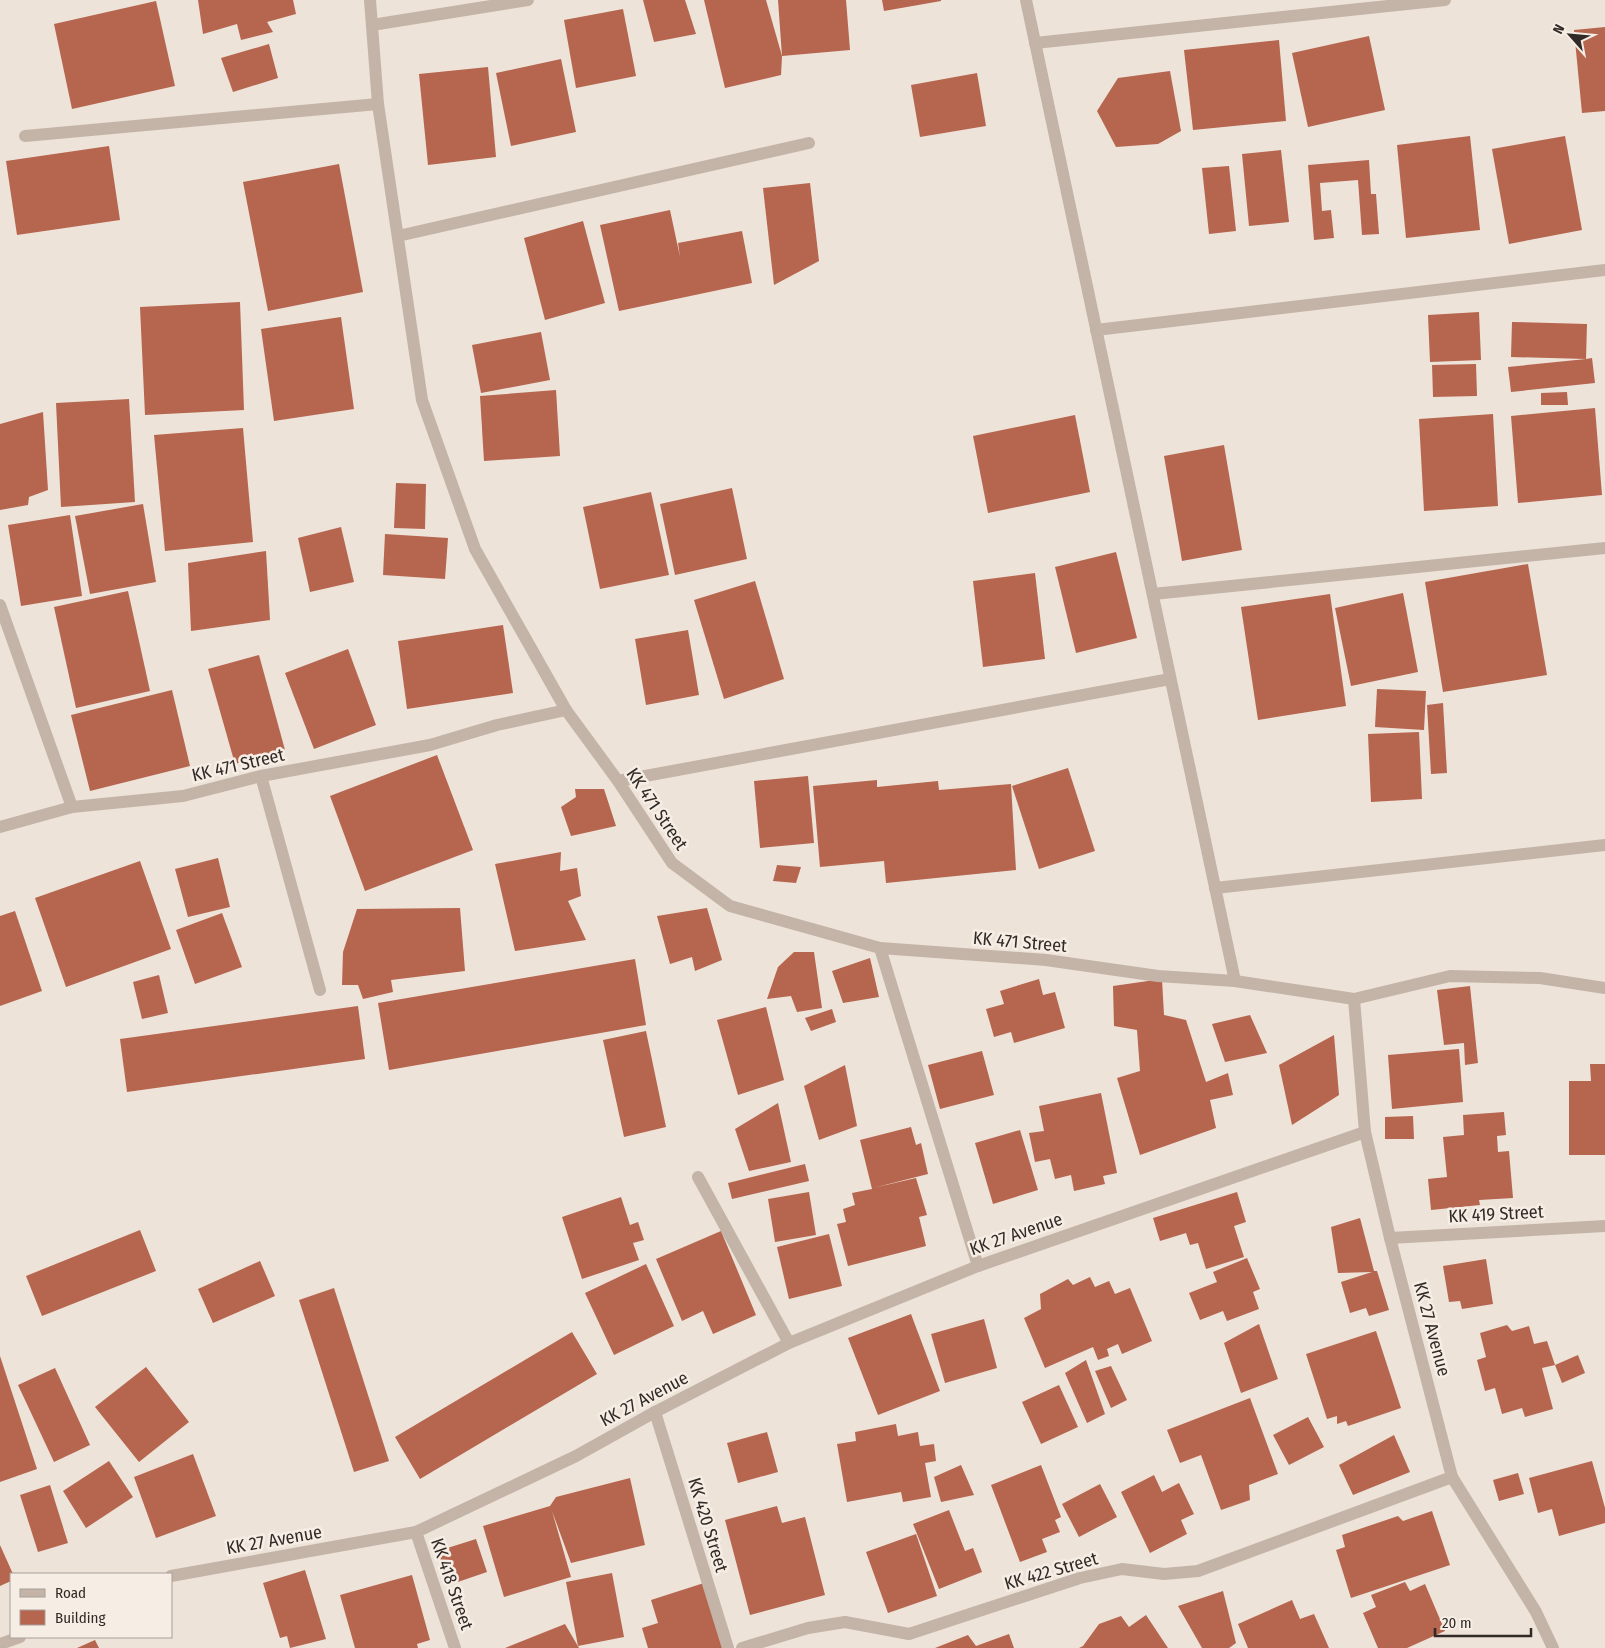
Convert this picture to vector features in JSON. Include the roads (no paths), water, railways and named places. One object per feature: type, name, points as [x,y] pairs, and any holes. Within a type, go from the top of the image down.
[{"type":"street","points":[[370,0],[378,104],[422,400],[472,540],[566,710]]},
{"type":"street","points":[[372,25],[528,0]]},
{"type":"street","points":[[1026,0],[1235,981]]},
{"type":"street","points":[[1035,43],[1445,0]]},
{"type":"street","points":[[25,136],[378,104]]},
{"type":"street","points":[[398,236],[809,144]]},
{"type":"street","points":[[1096,330],[1605,270]]},
{"type":"street","points":[[1153,594],[1605,548]]},
{"type":"street","points":[[0,605],[72,807]]},
{"type":"street","points":[[618,781],[1170,679]]},
{"type":"street","name":"KK 471 Street","points":[[0,827],[72,807],[182,796],[261,776],[430,745],[497,725],[566,710],[618,781],[672,863],[730,906],[880,948],[1046,960],[1158,976],[1235,981],[1354,999]]},
{"type":"street","points":[[261,776],[320,990]]},
{"type":"street","points":[[1215,888],[1605,845]]},
{"type":"street","points":[[880,948],[978,1266]]},
{"type":"street","points":[[1365,1132],[1354,999],[1450,976],[1540,978],[1605,988]]},
{"type":"street","name":"KK 27 Avenue","points":[[172,1576],[416,1532],[576,1456],[655,1412],[789,1343],[978,1266],[1365,1132],[1390,1238],[1452,1477],[1536,1612],[1553,1648]]},
{"type":"street","points":[[698,1177],[789,1343]]},
{"type":"street","name":"KK 419 Street","points":[[1390,1238],[1605,1226]]},
{"type":"street","name":"KK 420 Street","points":[[655,1412],[728,1648]]},
{"type":"street","name":"KK 422 Street","points":[[742,1648],[808,1628],[845,1622],[908,1634],[1080,1578],[1122,1569],[1164,1574],[1198,1570],[1452,1477]]},
{"type":"street","name":"KK 418 Street","points":[[416,1532],[455,1648]]},
{"type":"street","points":[[0,1644],[17,1638]]}]
